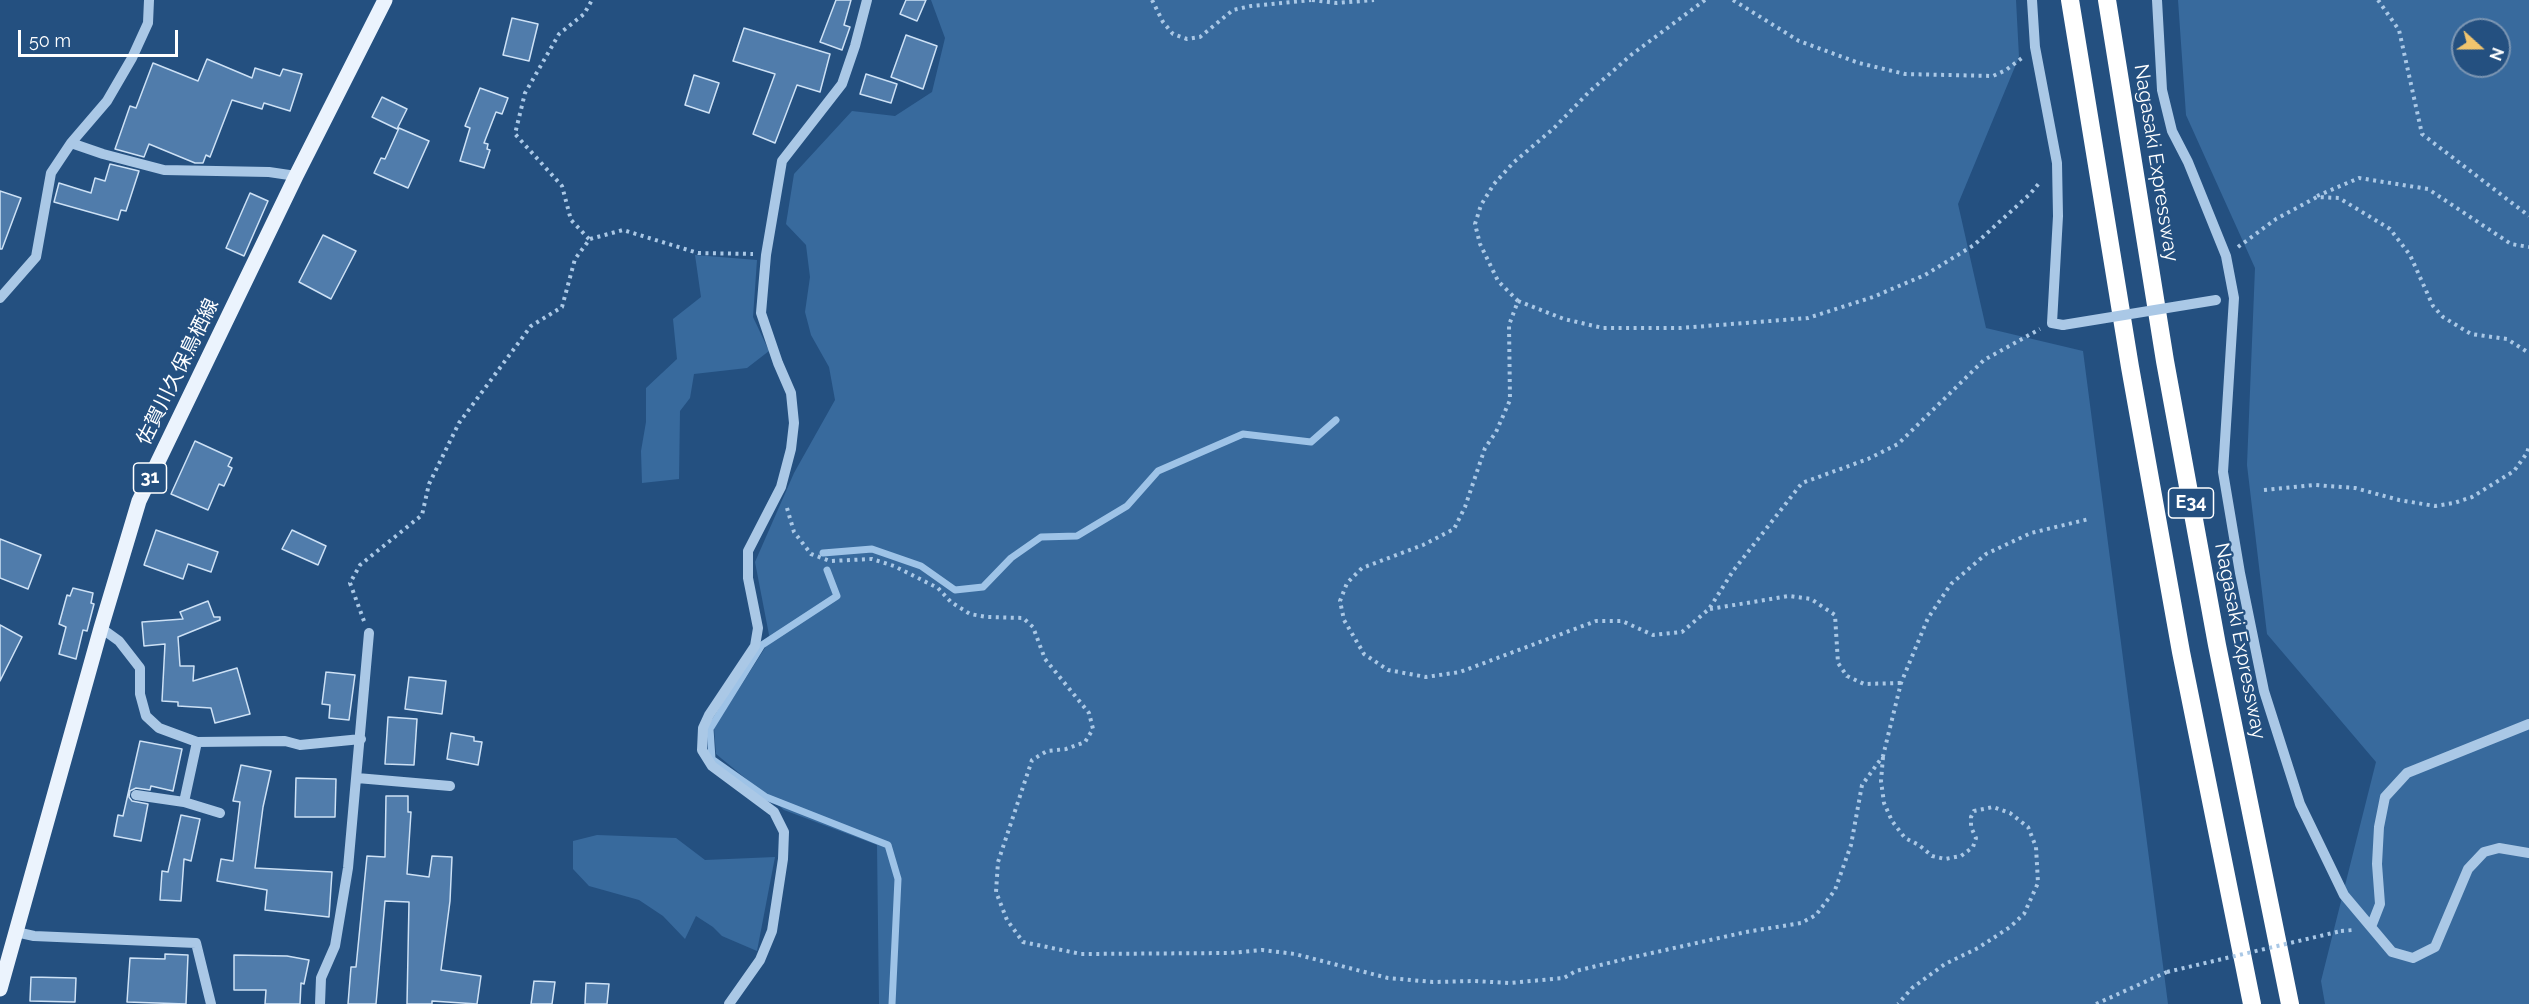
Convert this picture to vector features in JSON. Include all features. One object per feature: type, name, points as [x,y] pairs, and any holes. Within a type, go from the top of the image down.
[{"type":"highway","name":"E34","points":[[2070,0],[2108,240],[2179,640],[2252,1004]]},
{"type":"highway","name":"Nagasaki Expressway","points":[[2107,0],[2174,406],[2217,645],[2290,1004]]},
{"type":"main road","name":"佐賀川久保鳥栖線","points":[[0,989],[139,501],[296,176],[385,0]]},
{"type":"street","points":[[0,298],[36,257],[51,173],[71,143],[107,101],[132,58],[148,22],[149,0]]},
{"type":"street","points":[[729,1004],[760,960],[772,931],[783,859],[784,832],[774,812],[712,766],[702,750],[703,728],[755,646],[758,628],[748,578],[748,551],[781,487],[794,423],[791,393],[761,313],[766,255],[782,161],[842,84],[867,0]]},
{"type":"street","points":[[2032,0],[2035,47],[2057,163],[2057,324],[2234,298]]},
{"type":"street","points":[[2157,0],[2162,90],[2172,131],[2188,162],[2226,256],[2234,298],[2223,472],[2240,573],[2264,691],[2300,804],[2344,895],[2392,952],[2413,958],[2435,947],[2468,869],[2484,852],[2499,848],[2529,853]]},
{"type":"street","points":[[71,143],[164,170],[269,172],[296,176]]},
{"type":"street","points":[[101,628],[119,641],[140,668],[140,694],[146,716],[159,728],[197,742],[285,741],[300,745],[361,739]]},
{"type":"street","points":[[320,1004],[321,978],[335,946],[348,868],[369,633]]},
{"type":"street","points":[[2371,927],[2380,904],[2377,864],[2379,827],[2385,797],[2407,773],[2529,724]]},
{"type":"street","points":[[184,802],[197,742]]},
{"type":"street","points":[[357,778],[450,786]]},
{"type":"street","points":[[136,795],[184,802],[220,813]]},
{"type":"street","points":[[16,933],[34,936],[196,943],[211,1004]]},
{"type":"path","points":[[590,239],[571,220],[561,186],[515,134],[525,93],[559,34],[584,14],[592,0]]},
{"type":"path","points":[[1152,0],[1163,22],[1173,34],[1186,39],[1200,37],[1233,10],[1261,4],[1311,0],[1336,3],[1374,0]]},
{"type":"path","points":[[1705,0],[1631,55],[1589,92],[1554,128],[1513,163],[1494,184],[1481,205],[1475,224],[1480,244],[1498,281],[1518,301],[1564,319],[1603,328],[1681,328],[1808,318],[1873,297],[1924,275],[1974,244],[2030,194],[2057,163]]},
{"type":"path","points":[[1733,0],[1800,41],[1859,63],[1905,74],[1993,76],[2006,70],[2035,47]]},
{"type":"path","points":[[2378,0],[2399,30],[2422,134],[2529,216]]},
{"type":"path","points":[[2226,256],[2276,219],[2317,196],[2359,178],[2428,189],[2511,244],[2529,247]]},
{"type":"path","points":[[2317,196],[2339,198],[2390,229],[2410,255],[2433,306],[2458,328],[2471,334],[2507,339],[2529,353]]},
{"type":"path","points":[[369,633],[350,583],[360,564],[422,515],[429,484],[459,423],[531,326],[562,307],[575,259],[590,239],[623,230],[698,253],[766,255]]},
{"type":"path","points":[[1518,301],[1509,325],[1510,400],[1496,432],[1485,448],[1465,507],[1454,529],[1423,545],[1362,568],[1347,583],[1340,601],[1344,620],[1364,654],[1388,670],[1425,677],[1460,672],[1596,621],[1622,621],[1653,635],[1682,632],[1709,609],[1733,572],[1802,483],[1868,459],[1898,444],[1984,360],[2057,324]]},
{"type":"path","points":[[2264,490],[2315,485],[2355,488],[2399,500],[2435,506],[2454,503],[2472,497],[2514,471],[2527,453],[2529,446]]},
{"type":"path","points":[[781,487],[794,532],[811,554],[830,561],[872,559],[894,566],[938,588],[951,602],[970,614],[1023,618],[1033,627],[1045,659],[1089,713],[1093,729],[1085,742],[1066,749],[1047,751],[1032,760],[998,862],[996,892],[1006,920],[1023,942],[1053,950],[1081,954],[1230,953],[1262,950],[1295,954],[1388,978],[1433,982],[1509,983],[1564,978],[1576,971],[1636,956],[1746,932],[1801,923],[1816,915],[1835,890],[1851,845],[1862,785],[1883,756]]},
{"type":"path","points":[[1898,1004],[1900,999],[1945,964],[2002,932],[2024,914],[2038,883],[2036,847],[2028,827],[2010,813],[1993,807],[1974,811],[1971,817],[1971,827],[1976,838],[1973,847],[1960,856],[1945,859],[1932,856],[1919,845],[1905,838],[1892,821],[1884,803],[1881,782],[1883,756],[1901,683],[1928,618],[1951,584],[1986,554],[2031,533],[2089,519]]},
{"type":"path","points":[[1709,609],[1789,596],[1811,599],[1835,615],[1838,663],[1847,676],[1864,684],[1901,683]]},
{"type":"path","points":[[2096,1004],[2167,972],[2341,932]]},
{"type":"shaded area","points":[[931,0],[2016,0],[2019,57],[1958,204],[1986,328],[2083,351],[2168,1004],[879,1004],[877,845],[784,810],[716,754],[714,728],[770,640],[755,562],[794,473],[835,400],[829,367],[811,335],[805,312],[810,277],[806,245],[786,224],[794,174],[852,111],[895,116],[932,92],[945,38]]},
{"type":"shaded area","points":[[2178,0],[2529,0],[2529,1004],[2325,1004],[2321,981],[2376,762],[2267,634],[2247,465],[2255,268],[2186,115]]},
{"type":"shaded area","points":[[695,255],[757,260],[753,317],[769,351],[747,368],[694,374],[690,398],[680,411],[679,479],[642,483],[641,451],[646,422],[646,388],[677,359],[673,319],[701,297]]},
{"type":"shaded area","points":[[597,835],[676,838],[705,860],[775,857],[757,951],[722,936],[696,916],[685,939],[663,916],[639,900],[589,886],[573,869],[573,841]]},
{"type":"building","points":[[836,0],[851,0],[844,25],[850,27],[842,50],[820,42]]},
{"type":"building","points":[[906,0],[926,0],[917,21],[900,14]]},
{"type":"building","points":[[512,18],[538,24],[529,61],[503,55]]},
{"type":"building","points":[[744,28],[830,54],[820,92],[797,85],[775,143],[753,134],[775,74],[733,61]]},
{"type":"building","points":[[906,35],[937,46],[923,89],[891,77]]},
{"type":"building","points":[[207,59],[252,78],[255,68],[280,76],[283,69],[302,74],[290,111],[264,103],[262,109],[232,100],[210,157],[206,155],[203,163],[195,163],[149,144],[144,157],[115,149],[130,106],[136,108],[153,63],[198,81]]},
{"type":"building","points":[[866,74],[897,84],[891,103],[860,94]]},
{"type":"building","points":[[694,75],[719,83],[709,113],[685,105]]},
{"type":"building","points":[[480,88],[508,98],[502,114],[496,112],[484,143],[488,144],[487,149],[490,150],[484,168],[460,161],[470,128],[465,126]]},
{"type":"building","points":[[382,97],[407,109],[397,129],[372,117]]},
{"type":"building","points":[[399,128],[429,141],[408,188],[374,173],[381,158],[385,159]]},
{"type":"building","points":[[110,164],[139,171],[126,211],[121,210],[118,220],[54,202],[59,183],[91,193],[95,178],[105,181]]},
{"type":"building","points":[[0,191],[21,198],[2,249],[0,249]]},
{"type":"building","points":[[250,193],[268,201],[244,256],[226,248]]},
{"type":"building","points":[[323,235],[356,251],[331,299],[299,282]]},
{"type":"building","points":[[195,441],[232,458],[228,466],[232,468],[224,486],[219,484],[208,510],[171,494]]},
{"type":"building","points":[[156,530],[218,552],[211,572],[188,564],[183,579],[144,565]]},
{"type":"building","points":[[292,530],[326,546],[318,565],[282,549]]},
{"type":"building","points":[[0,539],[41,555],[28,589],[0,578]]},
{"type":"building","points":[[73,588],[93,593],[91,603],[94,604],[87,631],[83,630],[76,659],[59,654],[66,627],[59,624],[67,595],[70,596]]},
{"type":"building","points":[[208,601],[214,617],[220,617],[220,620],[178,637],[180,666],[194,666],[193,681],[237,668],[250,714],[215,723],[211,708],[178,706],[178,702],[162,701],[165,644],[144,646],[142,622],[183,619],[180,612]]},
{"type":"building","points":[[0,625],[22,637],[0,681]]},
{"type":"building","points":[[326,672],[355,675],[349,720],[329,718],[330,705],[322,704]]},
{"type":"building","points":[[409,677],[446,681],[442,714],[405,709]]},
{"type":"building","points":[[388,717],[417,719],[414,765],[385,764]]},
{"type":"building","points":[[451,733],[474,737],[474,741],[482,742],[478,765],[447,759]]},
{"type":"building","points":[[140,741],[182,749],[173,791],[151,786],[150,790],[136,788],[130,791],[129,797],[132,801],[148,804],[141,841],[114,836],[118,815],[123,816]]},
{"type":"building","points":[[241,765],[271,771],[263,807],[255,868],[332,872],[329,917],[265,910],[267,890],[217,881],[221,859],[233,861],[240,802],[233,801]]},
{"type":"building","points":[[296,778],[336,779],[335,817],[295,817]]},
{"type":"building","points":[[386,796],[408,796],[408,812],[411,812],[407,874],[429,877],[432,856],[452,857],[450,901],[441,970],[481,976],[477,1004],[432,1001],[432,1004],[407,1004],[409,902],[385,901],[376,1004],[348,1004],[351,967],[356,967],[367,856],[385,857]]},
{"type":"building","points":[[181,815],[200,819],[191,861],[184,859],[181,901],[160,900],[162,871],[168,872]]},
{"type":"building","points":[[165,954],[188,955],[186,1004],[127,1002],[130,958],[165,959]]},
{"type":"building","points":[[234,955],[287,956],[309,960],[304,984],[301,983],[300,1004],[265,1004],[266,990],[234,990]]},
{"type":"building","points":[[31,977],[76,978],[75,1002],[30,1001]]},
{"type":"building","points":[[534,981],[555,982],[552,1004],[531,1004]]},
{"type":"building","points":[[586,983],[609,984],[607,1004],[585,1004]]},
{"type":"waterway","points":[[823,553],[872,549],[921,566],[955,590],[983,587],[1011,558],[1041,537],[1077,536],[1127,506],[1158,471],[1243,434],[1311,442],[1336,420]]},
{"type":"waterway","points":[[827,570],[837,596],[762,645],[710,729],[712,759],[766,797],[888,845],[898,879],[892,1004]]}]
